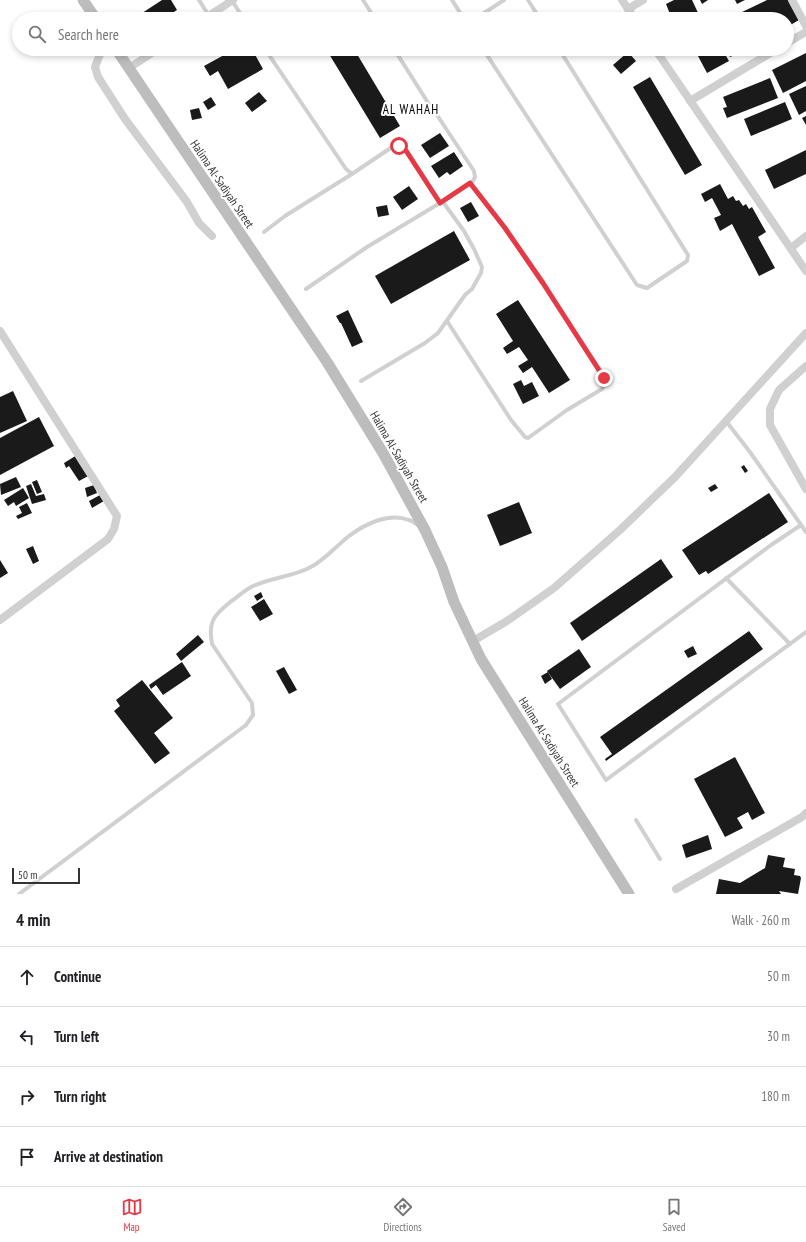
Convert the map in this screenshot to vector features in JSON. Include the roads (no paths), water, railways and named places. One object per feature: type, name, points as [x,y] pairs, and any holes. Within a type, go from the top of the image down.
[{"type":"street","points":[[83,0],[91,12]]},
{"type":"street","points":[[215,12],[233,0]]},
{"type":"street","points":[[622,0],[630,12]]},
{"type":"street","points":[[628,9],[643,0]]},
{"type":"street","points":[[792,0],[806,26]]},
{"type":"street","points":[[794,39],[806,32]]},
{"type":"street","points":[[99,56],[95,67],[98,77],[125,119],[187,202],[199,223],[212,236]]},
{"type":"street","name":"Halima Al-Sadiyah Street","points":[[121,56],[327,362],[383,453],[426,530],[442,567],[454,602],[481,659],[629,894]]},
{"type":"street","points":[[129,68],[147,56]]},
{"type":"street","points":[[660,56],[806,271]]},
{"type":"street","points":[[690,101],[765,56]]},
{"type":"street","points":[[791,248],[806,236]]},
{"type":"street","points":[[0,331],[117,516],[114,529],[108,539],[0,620]]},
{"type":"street","points":[[473,641],[507,621],[554,588],[614,536],[675,477],[806,333]]},
{"type":"street","points":[[806,366],[779,390],[770,409],[770,425],[806,489]]},
{"type":"street","points":[[676,889],[802,817],[806,813]]},
{"type":"lane","points":[[199,0],[205,12]]},
{"type":"lane","points":[[233,0],[240,12]]},
{"type":"lane","points":[[363,0],[371,12]]},
{"type":"lane","points":[[452,0],[460,12]]},
{"type":"lane","points":[[486,12],[504,0]]},
{"type":"lane","points":[[528,0],[536,12]]},
{"type":"lane","points":[[270,56],[346,169],[352,174]]},
{"type":"lane","points":[[306,289],[367,247],[442,202],[474,180],[474,171],[398,56]]},
{"type":"lane","points":[[488,56],[638,285],[647,288],[687,261],[688,255],[563,56]]},
{"type":"lane","points":[[264,232],[285,216],[392,147],[403,146],[464,231],[482,267],[481,273],[472,289],[465,295],[438,333],[425,343],[362,381]]},
{"type":"lane","points":[[447,321],[512,420],[525,437],[528,438],[567,410],[602,389],[605,383],[601,371],[543,283],[505,228],[470,183]]},
{"type":"lane","points":[[726,421],[750,452],[806,532]]},
{"type":"lane","points":[[19,894],[246,725],[253,715],[252,703],[212,644],[210,634],[211,621],[218,612],[250,587],[309,568],[328,555],[349,536],[365,526],[383,519],[396,518],[409,520],[426,530]]},
{"type":"lane","points":[[802,525],[771,545],[726,578],[558,704],[606,780],[806,632]]},
{"type":"lane","points":[[726,578],[790,644]]},
{"type":"lane","points":[[636,820],[660,859]]},
{"type":"district","name":"AL WAHAH","points":[[411,109]]}]
